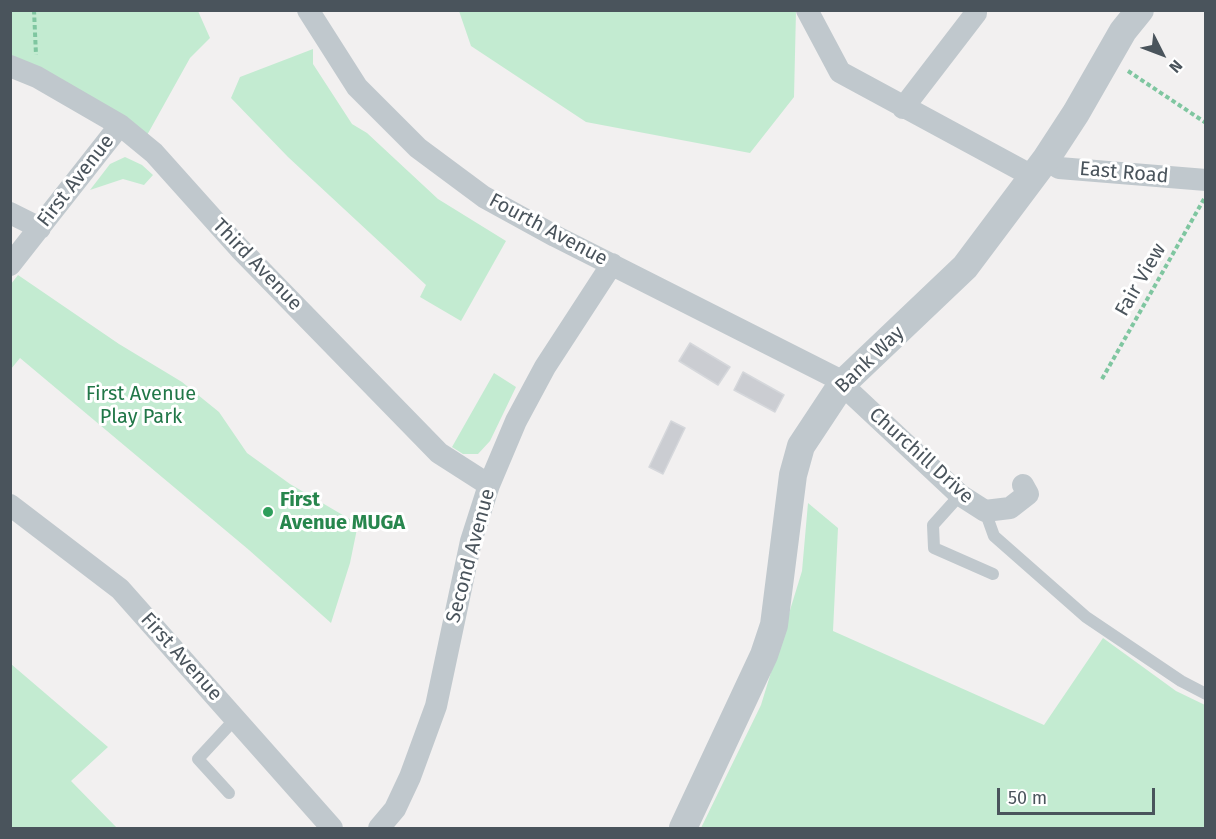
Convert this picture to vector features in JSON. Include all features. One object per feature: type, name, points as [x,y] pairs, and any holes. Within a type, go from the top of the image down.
[{"type":"street","name":"Fourth Avenue","points":[[308,10],[357,87],[418,148],[484,196],[842,384]]},
{"type":"street","name":"East Road","points":[[807,10],[840,72],[903,108],[1040,168],[1206,180]]},
{"type":"street","name":"Bank Way","points":[[683,828],[764,655],[774,625],[793,475],[801,446],[842,384],[965,267],[1040,168],[1123,31],[1140,10]]},
{"type":"street","points":[[903,108],[976,13]]},
{"type":"street","name":"Third Avenue","points":[[10,66],[37,76],[120,125],[154,153],[240,249],[439,453],[489,485]]},
{"type":"street","name":"First Avenue","points":[[10,265],[120,125]]},
{"type":"street","points":[[10,213],[40,228]]},
{"type":"street","name":"Second Avenue","points":[[379,828],[395,809],[410,777],[436,706],[471,541],[489,485],[516,421],[540,376],[612,264]]},
{"type":"street","name":"Churchill Drive","points":[[842,384],[960,495],[985,511],[1010,508],[1028,494],[1023,485]]},
{"type":"street","name":"First Avenue","points":[[10,505],[120,589],[332,828]]},
{"type":"lane","points":[[960,495],[933,525],[934,548],[993,574]]},
{"type":"lane","points":[[985,511],[994,536],[1086,617],[1181,681],[1206,694]]},
{"type":"lane","points":[[229,793],[198,759],[236,718]]},
{"type":"path","points":[[34,10],[37,76]]},
{"type":"path","points":[[1108,57],[1206,123]]},
{"type":"path","name":"Fair View","points":[[1102,379],[1206,196]]},
{"type":"green space","points":[[25,10],[198,11],[210,38],[190,58],[146,137],[11,60],[10,12]]},
{"type":"green space","points":[[459,11],[796,11],[794,97],[750,153],[586,122],[471,46]]},
{"type":"green space","points":[[313,49],[313,64],[352,124],[367,133],[438,199],[506,241],[461,321],[420,297],[426,285],[288,157],[231,98],[240,77]]},
{"type":"green space","points":[[125,157],[142,165],[153,175],[144,185],[123,179],[90,190],[110,164]]},
{"type":"green space","name":"First Avenue Play Park","points":[[18,275],[119,344],[182,382],[219,412],[247,453],[290,484],[358,524],[350,563],[331,623],[249,550],[20,358],[11,369],[11,284]]},
{"type":"green space","points":[[494,373],[516,387],[490,441],[478,454],[463,454],[452,447]]},
{"type":"green space","points":[[808,503],[838,528],[833,631],[1044,725],[1103,638],[1176,691],[1205,705],[1205,828],[701,828],[761,705],[802,571]]},
{"type":"green space","points":[[11,664],[108,747],[71,781],[117,828],[11,828]]},
{"type":"building","points":[[690,343],[730,367],[718,385],[679,361]]},
{"type":"building","points":[[743,372],[784,395],[775,412],[734,390]]},
{"type":"building","points":[[671,421],[685,428],[663,474],[649,467]]},
{"type":"place","name":"First Avenue MUGA","points":[[268,512]]}]
